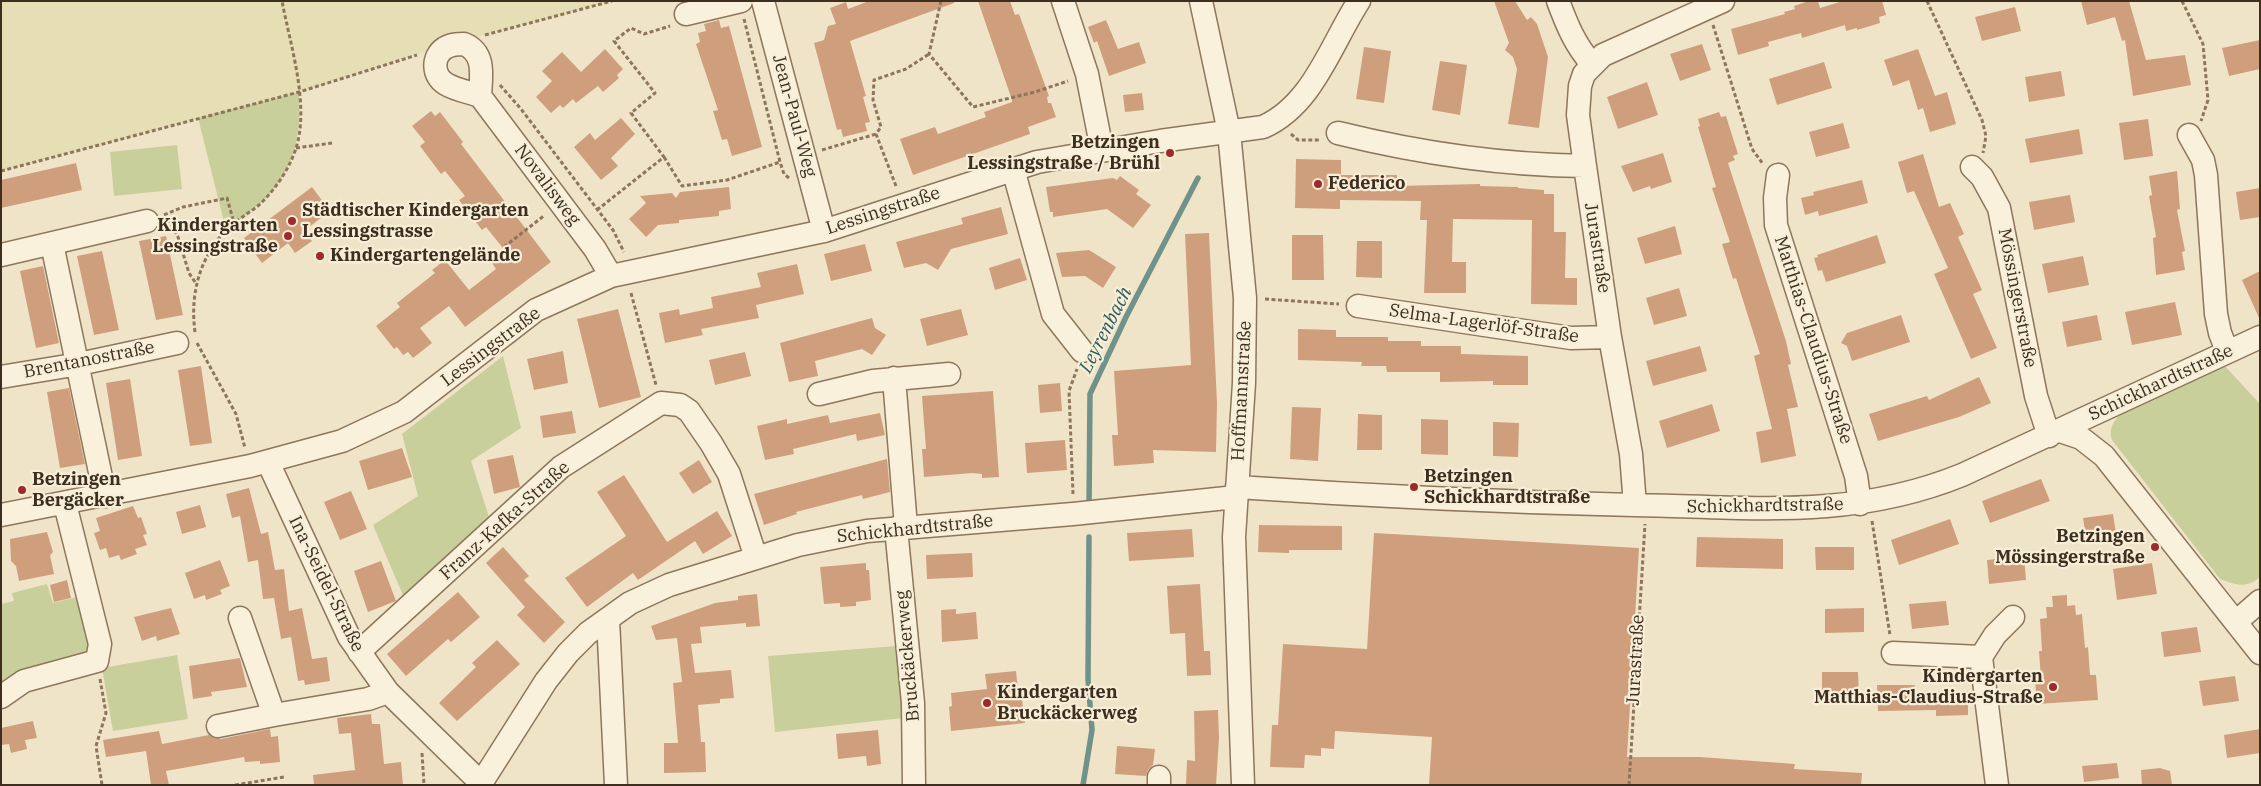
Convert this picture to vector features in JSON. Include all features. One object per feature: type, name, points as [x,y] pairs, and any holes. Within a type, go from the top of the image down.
[{"type":"street","points":[[686,14],[740,1]]},
{"type":"street","name":"Jean-Paul-Weg","points":[[763,1],[824,231]]},
{"type":"street","points":[[1063,1],[1087,74],[1102,150]]},
{"type":"street","name":"Hoffmannstraße","points":[[1201,1],[1229,132],[1245,298],[1244,383],[1234,537],[1243,785]]},
{"type":"street","points":[[1276,121],[1306,92],[1359,1]]},
{"type":"street","points":[[1558,1],[1572,36],[1580,50],[1592,64],[1603,55],[1715,5]]},
{"type":"street","name":"Novalisweg","points":[[452,45],[464,44],[473,47],[479,55],[481,85],[561,204],[595,249],[618,274]]},
{"type":"street","points":[[452,45],[444,48],[438,55],[435,64],[436,72],[446,84],[481,85]]},
{"type":"street","name":"Jurastraße","points":[[1592,64],[1584,74],[1578,101],[1585,166],[1610,338],[1640,505]]},
{"type":"street","name":"Lessingstraße","points":[[1,515],[66,504],[259,464],[342,441],[404,412],[536,310],[618,274],[824,231],[1036,162],[1102,150],[1263,127],[1276,121]]},
{"type":"street","points":[[1338,133],[1403,148],[1485,160],[1585,166]]},
{"type":"street","points":[[2189,135],[2203,160],[2206,175],[2216,314],[2220,333],[2228,352]]},
{"type":"street","name":"Mössingerstraße","points":[[1972,167],[1982,177],[1999,208],[2036,396],[2054,433]]},
{"type":"street","points":[[1013,170],[1053,314],[1082,351]]},
{"type":"street","name":"Matthias-Claudius-Straße","points":[[1778,175],[1775,198],[1776,225],[1865,503]]},
{"type":"street","points":[[1,255],[156,218]]},
{"type":"street","points":[[52,244],[79,364],[105,496]]},
{"type":"street","name":"Selma-Lagerlöf-Straße","points":[[1358,306],[1571,338],[1610,338]]},
{"type":"street","name":"Schickhardtstraße","points":[[480,784],[546,681],[568,653],[588,633],[630,603],[669,585],[834,536],[901,528],[1074,514],[1236,492],[1771,509],[1865,503],[1932,487],[2054,433],[2260,337]]},
{"type":"street","name":"Brentanostraße","points":[[1,377],[79,364],[177,343]]},
{"type":"street","points":[[819,394],[873,381],[949,374]]},
{"type":"street","name":"Bruckäckerweg","points":[[894,378],[901,528],[914,703],[914,785]]},
{"type":"street","points":[[661,403],[680,405],[689,411],[711,443],[729,474],[756,558]]},
{"type":"street","name":"Franz-Kafka-Straße","points":[[359,652],[561,467],[661,403]]},
{"type":"street","points":[[2054,433],[2081,438],[2104,456],[2260,653]]},
{"type":"street","name":"Ina-Seidel-Straße","points":[[259,464],[359,652],[388,692],[480,784]]},
{"type":"street","points":[[1,697],[24,681],[97,661],[100,644],[66,504]]},
{"type":"street","points":[[2236,622],[2260,601]]},
{"type":"street","points":[[1997,785],[1980,657],[1995,635],[2013,617]]},
{"type":"street","points":[[240,618],[274,715]]},
{"type":"street","points":[[608,619],[616,785]]},
{"type":"street","points":[[1893,653],[1980,657]]},
{"type":"street","points":[[218,726],[368,699],[388,692]]},
{"type":"path","points":[[259,464],[236,414],[196,338],[193,301],[196,282],[210,252],[234,223],[270,194],[282,178],[296,148],[301,120],[299,92],[282,1]]},
{"type":"path","points":[[480,36],[612,1]]},
{"type":"path","points":[[686,14],[671,25],[644,34],[631,28],[614,41],[655,93],[631,113],[664,157],[682,186],[727,180],[780,162],[740,1]]},
{"type":"path","points":[[804,155],[876,134],[882,127],[873,100],[874,80],[906,70],[929,54],[941,1]]},
{"type":"path","points":[[1927,1],[1982,120],[1985,148],[1972,167]]},
{"type":"path","points":[[2182,1],[2203,44],[2208,100],[2204,117],[2189,135]]},
{"type":"path","points":[[1715,5],[1752,149],[1765,166],[1778,175]]},
{"type":"path","points":[[1,171],[299,92],[452,45]]},
{"type":"path","points":[[929,54],[973,107],[1035,92],[1087,74]]},
{"type":"path","points":[[481,85],[496,80],[521,109],[613,230],[624,250],[618,274],[661,403]]},
{"type":"path","points":[[1276,121],[1298,140],[1323,140],[1331,132],[1338,133]]},
{"type":"path","points":[[876,134],[903,205]]},
{"type":"path","points":[[296,148],[332,143]]},
{"type":"path","points":[[598,210],[664,157]]},
{"type":"path","points":[[196,282],[189,273],[178,236],[156,218],[183,207],[227,198],[234,223]]},
{"type":"path","points":[[504,247],[561,204]]},
{"type":"path","points":[[1245,298],[1358,306]]},
{"type":"path","points":[[1074,514],[1069,391],[1082,351]]},
{"type":"path","points":[[1865,503],[1893,653]]},
{"type":"path","name":"Jurastraße","points":[[1629,785],[1640,505]]},
{"type":"path","points":[[97,661],[106,713],[96,746],[102,785]]},
{"type":"path","points":[[422,750],[424,785]]},
{"type":"path","points":[[235,785],[284,777]]},
{"type":"shaded area","points":[[1,1],[612,1],[452,44],[299,92],[1,171]]},
{"type":"green space","points":[[299,92],[300,108],[297,139],[288,167],[272,192],[260,204],[226,230],[198,118]]},
{"type":"green space","points":[[177,145],[182,189],[114,196],[110,152]]},
{"type":"green space","points":[[503,356],[521,428],[471,461],[491,523],[405,600],[373,525],[418,496],[402,434]]},
{"type":"green space","points":[[2224,365],[2260,404],[2260,577],[2255,581],[2241,585],[2220,579],[2112,440],[2111,435],[2113,424],[2123,411]]},
{"type":"green space","points":[[47,584],[53,603],[81,596],[94,651],[1,690],[1,604],[14,601],[12,593]]},
{"type":"green space","points":[[896,646],[903,718],[775,732],[768,656]]},
{"type":"green space","points":[[177,655],[188,719],[113,731],[102,668]]},
{"type":"building","points":[[869,1],[954,1],[954,3],[850,41],[866,96],[863,97],[870,122],[865,123],[867,131],[843,137],[841,129],[837,130],[814,43],[824,40],[828,26],[836,24],[830,8],[846,2],[848,9]]},
{"type":"building","points":[[978,1],[1010,1],[1015,15],[1019,14],[1049,96],[1047,97],[1048,103],[1051,103],[1056,117],[1028,127],[1030,134],[913,175],[900,139],[935,127],[938,134],[986,117],[984,112],[1012,102]]},
{"type":"building","points":[[1494,1],[1515,1],[1527,20],[1531,17],[1537,24],[1548,57],[1539,128],[1508,124],[1517,69],[1513,57],[1505,50],[1509,43]]},
{"type":"building","points":[[1809,1],[1818,1],[1820,8],[1843,1],[1882,1],[1886,15],[1879,17],[1880,23],[1857,30],[1857,28],[1846,31],[1845,25],[1802,38],[1801,33],[1768,42],[1769,46],[1738,55],[1731,29],[1785,14],[1784,12],[1795,9],[1794,6]]},
{"type":"building","points":[[2081,1],[2129,1],[2146,60],[2185,55],[2191,85],[2133,96],[2125,40],[2122,41],[2115,17],[2087,25]]},
{"type":"building","points":[[2015,7],[2021,31],[1982,41],[1975,17]]},
{"type":"building","points":[[719,20],[721,28],[729,26],[762,147],[732,156],[727,139],[722,140],[713,111],[718,110],[696,44],[700,42],[698,33],[706,31],[704,24]]},
{"type":"building","points":[[1106,20],[1118,49],[1139,42],[1146,63],[1109,76],[1097,41],[1094,43],[1088,27]]},
{"type":"building","points":[[2260,40],[2260,69],[2229,76],[2222,48]]},
{"type":"building","points":[[1702,44],[1711,70],[1680,81],[1670,54]]},
{"type":"building","points":[[1364,47],[1391,51],[1384,103],[1356,99]]},
{"type":"building","points":[[605,49],[623,69],[617,75],[619,78],[603,92],[598,86],[576,103],[573,99],[563,108],[560,105],[551,113],[536,97],[552,81],[542,71],[562,52],[581,72]]},
{"type":"building","points":[[1918,49],[1935,96],[1947,92],[1956,124],[1930,132],[1923,108],[1918,110],[1909,80],[1893,86],[1884,60]]},
{"type":"building","points":[[1440,61],[1467,65],[1460,115],[1432,110]]},
{"type":"building","points":[[1824,62],[1832,88],[1777,105],[1769,79]]},
{"type":"building","points":[[2061,71],[2065,96],[2029,102],[2025,77]]},
{"type":"building","points":[[1647,82],[1658,115],[1618,129],[1607,97]]},
{"type":"building","points":[[1142,93],[1144,110],[1125,112],[1123,95]]},
{"type":"building","points":[[431,111],[435,116],[440,112],[463,142],[461,144],[551,262],[465,327],[449,306],[420,328],[432,343],[413,358],[408,352],[403,355],[397,347],[394,349],[376,326],[400,307],[397,303],[435,273],[432,270],[445,260],[469,290],[496,269],[492,263],[506,252],[486,227],[482,230],[459,200],[465,196],[445,171],[441,174],[420,146],[425,142],[412,126]]},
{"type":"building","points":[[1719,112],[1721,117],[1726,116],[1738,154],[1733,156],[1735,160],[1728,163],[1786,341],[1791,364],[1788,365],[1798,407],[1787,409],[1796,456],[1761,463],[1756,432],[1772,429],[1754,356],[1760,354],[1736,278],[1733,279],[1722,244],[1730,242],[1712,188],[1716,187],[1698,127],[1700,126],[1698,119]]},
{"type":"building","points":[[621,118],[635,134],[611,158],[618,166],[601,180],[574,147],[590,133],[595,140]]},
{"type":"building","points":[[2148,119],[2153,156],[2124,160],[2119,123]]},
{"type":"building","points":[[1843,123],[1850,148],[1816,157],[1809,132]]},
{"type":"building","points":[[2079,129],[2083,154],[2030,163],[2025,139]]},
{"type":"building","points":[[1663,153],[1672,182],[1651,189],[1650,186],[1633,192],[1621,166]]},
{"type":"building","points":[[1923,154],[1939,207],[1950,203],[1964,234],[1958,237],[1982,290],[1973,294],[1997,348],[1971,359],[1934,274],[1948,268],[1914,191],[1907,193],[1898,162]]},
{"type":"building","points":[[1296,159],[1341,160],[1341,175],[1397,175],[1397,186],[1480,184],[1480,186],[1544,190],[1544,194],[1554,194],[1554,232],[1566,232],[1565,278],[1577,278],[1577,305],[1531,304],[1532,220],[1453,219],[1452,262],[1466,262],[1466,293],[1424,293],[1427,220],[1420,220],[1421,201],[1340,200],[1340,209],[1295,208]]},
{"type":"building","points":[[76,163],[82,190],[1,208],[1,180]]},
{"type":"building","points":[[2177,171],[2180,209],[2177,210],[2185,251],[2182,252],[2185,270],[2156,275],[2153,238],[2156,237],[2149,196],[2152,195],[2149,176]]},
{"type":"building","points":[[1120,176],[1139,190],[1136,194],[1151,205],[1133,228],[1107,209],[1053,217],[1053,212],[1050,212],[1046,187],[1113,178],[1117,180]]},
{"type":"building","points":[[1862,180],[1868,203],[1819,216],[1818,211],[1805,215],[1801,198],[1814,195],[1813,192]]},
{"type":"building","name":"Städtischer Kindergarten Lessingstrasse","points":[[312,187],[330,211],[304,231],[312,241],[295,253],[288,243],[262,263],[244,238]]},
{"type":"building","points":[[729,187],[731,209],[719,211],[719,216],[679,220],[679,223],[658,225],[646,237],[629,219],[646,203],[640,196],[672,193],[676,198],[680,192]]},
{"type":"building","points":[[2260,188],[2260,217],[2240,220],[2236,192]]},
{"type":"building","points":[[2070,195],[2075,222],[2034,230],[2029,202]]},
{"type":"building","points":[[1001,207],[1008,234],[951,249],[938,270],[926,263],[904,268],[896,242],[963,224],[961,218]]},
{"type":"building","points":[[1675,226],[1682,254],[1645,264],[1637,238]]},
{"type":"building","points":[[1209,233],[1217,403],[1216,452],[1153,450],[1154,463],[1114,466],[1112,435],[1118,435],[1114,371],[1191,365],[1185,234]]},
{"type":"building","points":[[1292,235],[1323,235],[1324,280],[1292,280]]},
{"type":"building","points":[[1877,235],[1886,263],[1826,282],[1822,270],[1818,271],[1814,258],[1818,257],[1817,255]]},
{"type":"building","points":[[166,236],[183,315],[156,320],[139,241]]},
{"type":"building","points":[[1357,241],[1382,241],[1382,278],[1356,277]]},
{"type":"building","points":[[865,244],[872,271],[831,281],[824,254]]},
{"type":"building","points":[[1089,250],[1116,267],[1103,288],[1085,276],[1062,277],[1056,253]]},
{"type":"building","points":[[102,251],[119,330],[94,335],[77,256]]},
{"type":"building","points":[[2083,256],[2089,285],[2048,293],[2042,264]]},
{"type":"building","points":[[1020,258],[1027,280],[995,290],[989,268]]},
{"type":"building","points":[[797,264],[804,294],[756,305],[759,318],[701,329],[703,335],[665,343],[659,313],[679,309],[680,315],[713,308],[711,297],[761,287],[757,273]]},
{"type":"building","points":[[43,266],[59,343],[36,348],[20,271]]},
{"type":"building","points":[[2260,271],[2260,320],[2242,280]]},
{"type":"building","points":[[1679,288],[1687,316],[1654,325],[1646,298]]},
{"type":"building","points":[[2175,302],[2182,335],[2132,345],[2125,312]]},
{"type":"building","points":[[618,309],[641,397],[599,408],[577,319]]},
{"type":"building","points":[[961,309],[968,335],[927,346],[920,319]]},
{"type":"building","points":[[1901,315],[1910,342],[1852,361],[1847,346],[1841,343],[1847,333]]},
{"type":"building","points":[[2097,315],[2102,340],[2067,347],[2062,322]]},
{"type":"building","points":[[872,318],[875,328],[886,335],[872,355],[862,349],[815,361],[818,376],[789,382],[780,343]]},
{"type":"building","points":[[1298,329],[1336,330],[1336,337],[1388,337],[1388,341],[1421,341],[1421,346],[1461,346],[1461,354],[1528,356],[1528,385],[1493,385],[1493,381],[1440,382],[1440,372],[1387,372],[1386,366],[1361,366],[1362,362],[1298,360]]},
{"type":"building","points":[[1700,346],[1707,371],[1653,386],[1646,361]]},
{"type":"building","points":[[563,351],[568,383],[534,390],[527,359]]},
{"type":"building","points":[[745,352],[751,376],[715,385],[709,360]]},
{"type":"building","points":[[201,366],[212,443],[190,446],[178,370]]},
{"type":"building","points":[[1979,377],[1991,403],[1959,417],[1878,441],[1869,414],[1927,396],[1929,400]]},
{"type":"building","points":[[130,379],[142,456],[118,460],[106,383]]},
{"type":"building","points":[[1060,383],[1062,411],[1040,413],[1038,385]]},
{"type":"building","points":[[69,388],[85,464],[60,468],[47,392]]},
{"type":"building","points":[[993,391],[999,477],[982,478],[982,474],[972,473],[924,477],[922,449],[926,449],[922,396]]},
{"type":"building","points":[[1712,404],[1720,431],[1667,448],[1659,421]]},
{"type":"building","points":[[1292,407],[1321,408],[1318,461],[1290,459]]},
{"type":"building","points":[[572,411],[576,433],[543,438],[540,416]]},
{"type":"building","points":[[880,413],[885,435],[857,441],[856,434],[793,449],[794,454],[765,460],[757,426],[787,419],[787,424],[828,415],[830,423]]},
{"type":"building","points":[[1358,414],[1382,415],[1382,450],[1357,450]]},
{"type":"building","points":[[1421,419],[1448,420],[1448,455],[1421,454]]},
{"type":"building","points":[[1493,422],[1519,423],[1518,457],[1493,456]]},
{"type":"building","points":[[1065,440],[1067,470],[1027,473],[1025,443]]},
{"type":"building","points":[[402,448],[412,477],[368,490],[359,461]]},
{"type":"building","points":[[513,455],[520,487],[494,494],[487,460]]},
{"type":"building","points":[[887,459],[890,492],[863,499],[862,495],[796,512],[797,514],[764,525],[754,494]]},
{"type":"building","points":[[699,460],[712,482],[693,494],[679,473]]},
{"type":"building","points":[[624,475],[667,542],[717,511],[732,536],[703,554],[695,541],[638,580],[633,573],[587,607],[565,578],[626,536],[597,492]]},
{"type":"building","points":[[2041,479],[2050,501],[1990,523],[1982,501]]},
{"type":"building","points":[[249,488],[261,534],[268,532],[275,570],[284,569],[289,611],[302,608],[312,659],[327,657],[330,681],[305,685],[304,680],[298,681],[291,637],[281,639],[274,598],[263,599],[258,560],[248,562],[240,516],[232,518],[226,494]]},
{"type":"building","points":[[351,491],[367,529],[340,540],[324,502]]},
{"type":"building","points":[[200,505],[206,527],[182,534],[176,512]]},
{"type":"building","points":[[133,506],[138,518],[141,517],[147,534],[143,535],[147,545],[135,549],[137,554],[121,560],[119,555],[109,558],[106,548],[100,550],[94,533],[100,531],[96,518]]},
{"type":"building","points":[[2113,514],[2116,533],[2086,537],[2083,518]]},
{"type":"building","points":[[1950,519],[1959,544],[1899,565],[1891,540]]},
{"type":"building","points":[[1259,525],[1342,526],[1342,550],[1289,550],[1289,553],[1258,552]]},
{"type":"building","points":[[1192,529],[1194,557],[1129,561],[1127,533]]},
{"type":"building","points":[[47,532],[53,552],[50,555],[54,574],[19,581],[16,566],[11,561],[10,539]]},
{"type":"building","points":[[1374,533],[1639,548],[1627,757],[1700,757],[1795,764],[1794,769],[1862,773],[1861,785],[1429,785],[1432,737],[1335,731],[1334,749],[1321,748],[1321,756],[1305,755],[1304,768],[1270,767],[1272,725],[1278,725],[1283,644],[1367,649]]},
{"type":"building","points":[[1697,537],[1783,539],[1783,569],[1696,567]]},
{"type":"building","points":[[503,547],[529,576],[524,580],[565,622],[544,643],[517,615],[525,607],[486,563]]},
{"type":"building","points":[[1815,547],[1854,547],[1854,570],[1816,570]]},
{"type":"building","points":[[972,553],[973,577],[927,579],[926,555]]},
{"type":"building","points":[[2024,556],[2026,580],[1989,584],[1987,560]]},
{"type":"building","points":[[220,560],[230,586],[220,590],[222,594],[206,600],[205,595],[194,599],[185,573]]},
{"type":"building","points":[[381,561],[396,601],[368,612],[354,571]]},
{"type":"building","points":[[866,563],[866,570],[869,570],[871,600],[856,602],[856,606],[840,607],[840,603],[824,604],[820,567]]},
{"type":"building","points":[[2152,563],[2157,594],[2117,600],[2113,569]]},
{"type":"building","points":[[67,580],[71,598],[54,602],[50,585]]},
{"type":"building","points":[[1200,584],[1204,651],[1210,651],[1211,675],[1187,676],[1185,633],[1170,634],[1167,586]]},
{"type":"building","points":[[458,592],[480,617],[451,642],[448,639],[406,676],[387,654]]},
{"type":"building","points":[[757,594],[760,626],[746,627],[746,623],[700,627],[702,643],[691,644],[695,673],[731,670],[734,698],[720,699],[720,703],[698,705],[701,742],[705,742],[706,772],[664,773],[664,743],[678,743],[673,683],[682,682],[677,638],[656,640],[651,626],[715,603],[738,600],[738,596]]},
{"type":"building","points":[[2067,595],[2067,606],[2075,605],[2076,615],[2082,614],[2085,648],[2088,647],[2090,675],[2096,675],[2098,700],[2037,704],[2035,680],[2041,679],[2039,651],[2042,651],[2040,619],[2047,618],[2046,607],[2053,607],[2052,596]]},
{"type":"building","points":[[1946,601],[1949,625],[1912,629],[1909,604]]},
{"type":"building","points":[[171,608],[180,634],[157,641],[156,636],[142,641],[134,617]]},
{"type":"building","points":[[1864,608],[1864,632],[1825,633],[1825,609]]},
{"type":"building","points":[[956,609],[956,614],[976,612],[978,639],[942,642],[941,610]]},
{"type":"building","points":[[2197,627],[2201,652],[2164,657],[2161,632]]},
{"type":"building","points":[[497,640],[520,664],[457,721],[439,703],[476,667],[472,663]]},
{"type":"building","points":[[240,658],[247,687],[211,692],[212,696],[193,699],[189,666]]},
{"type":"building","name":"Kindergarten Bruckäckerweg","points":[[1016,671],[1019,699],[1022,699],[1025,723],[951,731],[949,707],[952,706],[951,693],[987,689],[985,674]]},
{"type":"building","points":[[1822,672],[1858,672],[1859,698],[1822,698]]},
{"type":"building","points":[[2235,676],[2239,701],[2203,706],[2199,681]]},
{"type":"building","points":[[1877,685],[1915,685],[1915,692],[1968,691],[1968,715],[1936,716],[1936,710],[1878,711]]},
{"type":"building","points":[[1218,710],[1219,738],[1216,785],[1186,785],[1187,760],[1195,761],[1194,711]]},
{"type":"building","points":[[371,714],[372,724],[380,724],[384,764],[401,762],[403,785],[314,785],[313,775],[355,770],[351,733],[339,734],[337,718]]},
{"type":"building","points":[[33,721],[37,738],[25,740],[27,749],[11,753],[9,744],[1,745],[1,728]]},
{"type":"building","points":[[270,729],[271,737],[278,736],[280,762],[260,764],[260,761],[245,762],[244,757],[166,771],[169,785],[151,785],[146,751],[106,757],[103,740],[159,731],[162,744],[209,735],[221,739]]},
{"type":"building","points":[[2260,729],[2260,753],[2227,758],[2224,735]]},
{"type":"building","points":[[878,730],[881,764],[867,766],[866,756],[838,759],[836,734]]},
{"type":"building","points":[[1117,746],[1155,749],[1153,765],[1148,770],[1146,776],[1115,774]]},
{"type":"building","points":[[2117,763],[2119,778],[2084,782],[2082,766]]},
{"type":"building","points":[[2160,768],[2170,771],[2172,785],[2142,785],[2141,770]]},
{"type":"waterway","name":"Leyrenbach","points":[[1089,508],[1090,394],[1126,317],[1198,178]]},
{"type":"waterway","name":"Leyrenbach","points":[[1083,785],[1092,730],[1088,679],[1089,537]]},
{"type":"place","name":"Betzingen Lessingstraße / Brühl","points":[[1170,153]]},
{"type":"place","name":"Federico","points":[[1318,184]]},
{"type":"place","name":"Städtischer Kindergarten Lessingstrasse","points":[[292,221]]},
{"type":"place","name":"Kindergarten Lessingstraße","points":[[288,236]]},
{"type":"place","name":"Kindergartengelände","points":[[320,256]]},
{"type":"place","name":"Betzingen Schickhardtstraße","points":[[1414,487]]},
{"type":"place","name":"Betzingen Bergäcker","points":[[22,490]]},
{"type":"place","name":"Betzingen Mössingerstraße","points":[[2155,547]]},
{"type":"place","name":"Kindergarten Matthias-Claudius-Straße","points":[[2053,687]]},
{"type":"place","name":"Kindergarten Bruckäckerweg","points":[[987,703]]}]
